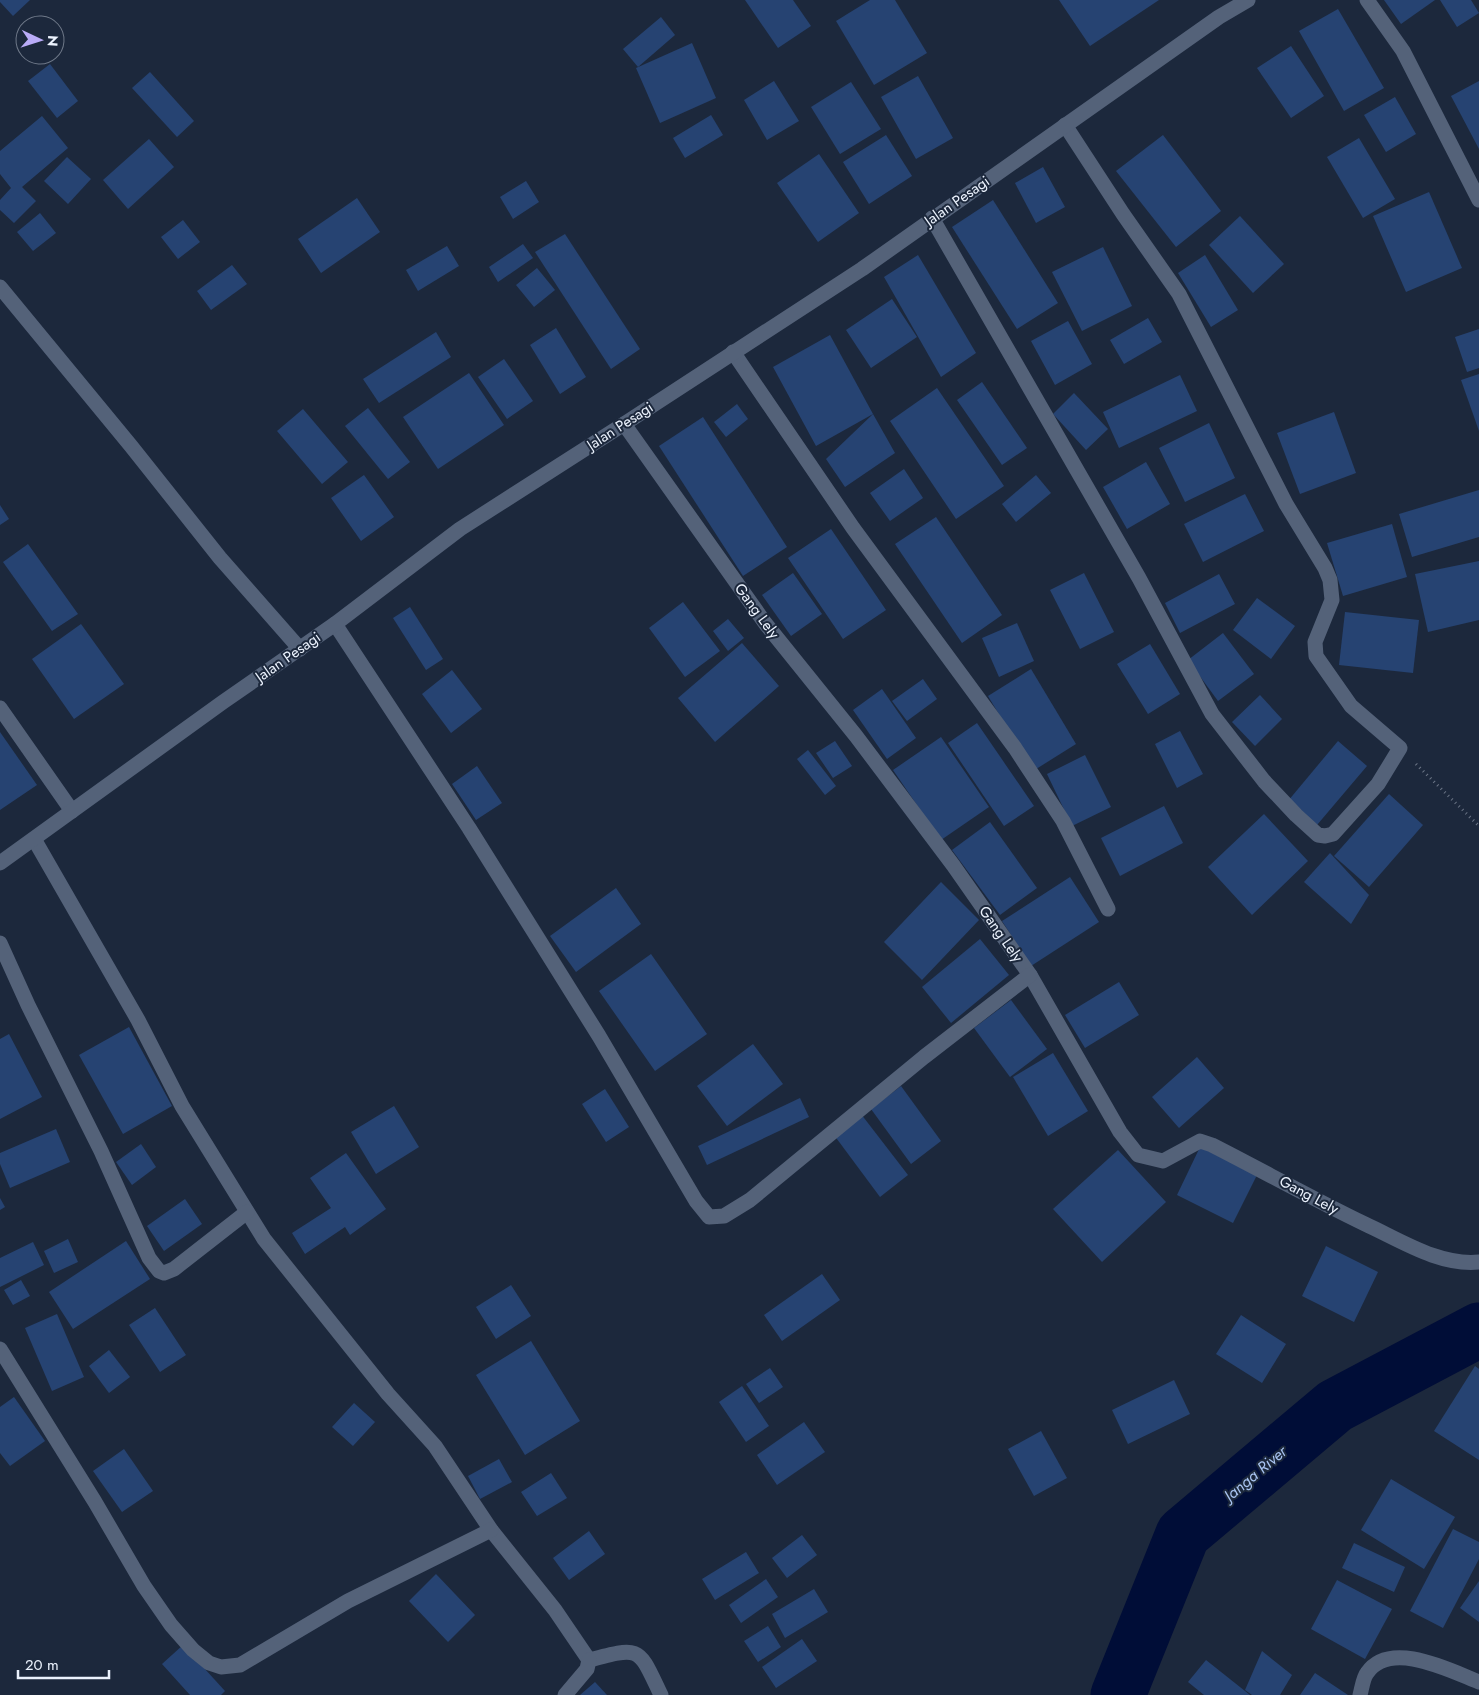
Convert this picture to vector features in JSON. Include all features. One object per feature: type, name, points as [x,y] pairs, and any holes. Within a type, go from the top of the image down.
[{"type":"street","name":"Jalan Pesagi","points":[[0,863],[335,624],[460,529],[862,269],[1219,17],[1248,0]]},
{"type":"street","points":[[1366,0],[1403,51],[1479,200]]},
{"type":"street","points":[[932,218],[1139,578],[1212,714],[1264,781],[1318,835],[1333,834],[1378,784],[1400,748],[1351,706],[1316,656],[1316,642],[1332,600],[1330,580],[1325,568],[1286,504],[1179,294],[1123,214],[1065,125]]},
{"type":"street","points":[[0,287],[220,558],[300,648]]},
{"type":"street","points":[[733,352],[853,528],[1015,748],[1063,821],[1108,909]]},
{"type":"street","name":"Gang Lely","points":[[624,424],[765,623],[856,736],[953,866],[1030,975],[1120,1132],[1138,1155],[1163,1161],[1200,1141],[1212,1145],[1425,1253],[1446,1260],[1479,1262]]},
{"type":"street","points":[[335,624],[469,828],[599,1036],[696,1201],[709,1217],[724,1216],[750,1200],[924,1058],[1030,975]]},
{"type":"street","points":[[0,708],[72,811]]},
{"type":"street","points":[[34,839],[138,1020],[182,1106],[264,1240],[382,1387],[435,1446],[491,1530],[555,1610],[589,1660]]},
{"type":"street","points":[[0,943],[28,1005],[101,1150],[148,1258],[156,1267],[164,1273],[174,1269],[247,1212]]},
{"type":"street","points":[[0,1349],[95,1502],[144,1586],[171,1625],[209,1663],[221,1667],[240,1666],[348,1601],[491,1530]]},
{"type":"street","points":[[589,1660],[622,1652],[634,1652],[644,1660],[661,1695]]},
{"type":"street","points":[[1360,1695],[1366,1673],[1378,1662],[1407,1657],[1479,1682]]},
{"type":"street","points":[[565,1695],[586,1669],[589,1660]]},
{"type":"path","points":[[1400,748],[1479,826]]},
{"type":"building","points":[[0,0],[30,0],[13,16]]},
{"type":"building","points":[[745,0],[793,0],[811,26],[778,48]]},
{"type":"building","points":[[870,0],[895,0],[927,53],[874,85],[836,21]]},
{"type":"building","points":[[1059,0],[1159,0],[1090,46]]},
{"type":"building","points":[[1384,0],[1435,0],[1401,24]]},
{"type":"building","points":[[1440,0],[1471,0],[1479,13],[1457,27]]},
{"type":"building","points":[[1338,9],[1384,88],[1344,111],[1299,31]]},
{"type":"building","points":[[661,17],[675,35],[638,67],[623,49]]},
{"type":"building","points":[[692,43],[716,98],[660,123],[636,68]]},
{"type":"building","points":[[1291,46],[1324,96],[1291,118],[1257,68]]},
{"type":"building","points":[[51,65],[78,101],[57,118],[28,81]]},
{"type":"building","points":[[150,72],[194,121],[177,137],[132,88]]},
{"type":"building","points":[[918,76],[953,138],[916,159],[881,97]]},
{"type":"building","points":[[774,81],[799,121],[767,140],[744,100]]},
{"type":"building","points":[[1479,81],[1479,149],[1451,96]]},
{"type":"building","points":[[851,82],[881,129],[840,154],[811,107]]},
{"type":"building","points":[[1395,97],[1416,134],[1386,152],[1364,115]]},
{"type":"building","points":[[711,115],[723,135],[685,158],[673,138]]},
{"type":"building","points":[[42,116],[68,148],[22,187],[36,201],[14,223],[0,210],[0,200],[11,188],[0,174],[0,151]]},
{"type":"building","points":[[886,135],[912,176],[869,204],[843,162]]},
{"type":"building","points":[[1163,135],[1221,211],[1176,247],[1116,171]]},
{"type":"building","points":[[1359,138],[1395,199],[1363,218],[1327,157]]},
{"type":"building","points":[[149,139],[174,167],[128,209],[103,180]]},
{"type":"building","points":[[819,154],[859,213],[818,242],[777,183]]},
{"type":"building","points":[[67,157],[91,179],[68,204],[44,181]]},
{"type":"building","points":[[1043,167],[1065,207],[1036,223],[1015,183]]},
{"type":"building","points":[[526,181],[539,202],[513,219],[500,197]]},
{"type":"building","points":[[1429,192],[1462,268],[1406,292],[1373,216]]},
{"type":"building","points":[[357,198],[380,232],[321,273],[298,239]]},
{"type":"building","points":[[993,200],[1058,303],[1017,329],[952,227]]},
{"type":"building","points":[[40,213],[56,233],[33,251],[17,232]]},
{"type":"building","points":[[1240,216],[1284,264],[1253,293],[1209,245]]},
{"type":"building","points":[[183,220],[200,242],[178,259],[161,237]]},
{"type":"building","points":[[565,234],[640,349],[611,369],[535,252]]},
{"type":"building","points":[[523,244],[533,258],[498,282],[489,267]]},
{"type":"building","points":[[447,246],[459,266],[418,291],[406,270]]},
{"type":"building","points":[[1103,247],[1132,306],[1082,331],[1052,272]]},
{"type":"building","points":[[918,255],[976,353],[941,377],[884,277]]},
{"type":"building","points":[[1205,255],[1238,310],[1211,327],[1178,273]]},
{"type":"building","points":[[232,265],[247,284],[211,310],[197,291]]},
{"type":"building","points":[[537,268],[555,290],[534,307],[516,285]]},
{"type":"building","points":[[892,299],[917,337],[871,368],[846,330]]},
{"type":"building","points":[[1148,318],[1162,342],[1124,364],[1110,340]]},
{"type":"building","points":[[1068,321],[1092,364],[1055,385],[1031,341]]},
{"type":"building","points":[[556,328],[586,377],[560,394],[530,345]]},
{"type":"building","points":[[1479,329],[1479,368],[1467,372],[1455,337]]},
{"type":"building","points":[[436,332],[451,357],[379,403],[363,379]]},
{"type":"building","points":[[830,335],[873,414],[816,446],[773,367]]},
{"type":"building","points":[[504,359],[533,401],[507,419],[478,377]]},
{"type":"building","points":[[469,373],[504,425],[438,469],[403,417]]},
{"type":"building","points":[[1479,374],[1479,431],[1461,380]]},
{"type":"building","points":[[1180,375],[1197,411],[1119,448],[1103,412]]},
{"type":"building","points":[[982,382],[1027,448],[1002,465],[957,400]]},
{"type":"building","points":[[937,388],[1004,486],[956,519],[890,421]]},
{"type":"building","points":[[1074,393],[1108,429],[1086,450],[1053,414]]},
{"type":"building","points":[[737,404],[748,419],[726,437],[714,422]]},
{"type":"building","points":[[368,408],[410,462],[388,479],[345,426]]},
{"type":"building","points":[[303,409],[348,462],[322,484],[277,431]]},
{"type":"building","points":[[1334,412],[1356,473],[1300,494],[1277,433]]},
{"type":"building","points":[[873,414],[895,453],[845,487],[826,459]]},
{"type":"building","points":[[703,417],[787,547],[743,576],[659,446]]},
{"type":"building","points":[[1209,423],[1235,478],[1185,502],[1159,448]]},
{"type":"building","points":[[1146,462],[1170,504],[1127,529],[1103,487]]},
{"type":"building","points":[[904,469],[923,498],[890,521],[870,493]]},
{"type":"building","points":[[364,475],[394,517],[361,541],[331,498]]},
{"type":"building","points":[[1036,475],[1051,493],[1016,522],[1002,504]]},
{"type":"building","points":[[1479,490],[1479,537],[1412,557],[1399,514]]},
{"type":"building","points":[[1245,494],[1264,531],[1203,562],[1184,524]]},
{"type":"building","points":[[0,505],[9,519],[0,525]]},
{"type":"building","points":[[936,517],[1002,615],[962,643],[895,544]]},
{"type":"building","points":[[1392,524],[1407,577],[1343,596],[1327,543]]},
{"type":"building","points":[[831,529],[886,610],[843,639],[788,558]]},
{"type":"building","points":[[28,544],[78,614],[52,631],[3,562]]},
{"type":"building","points":[[1479,561],[1479,620],[1428,632],[1415,574]]},
{"type":"building","points":[[793,573],[822,614],[791,636],[762,595]]},
{"type":"building","points":[[1084,573],[1114,632],[1080,649],[1050,590]]},
{"type":"building","points":[[1219,574],[1235,604],[1180,633],[1165,603]]},
{"type":"building","points":[[1257,598],[1295,626],[1271,659],[1233,630]]},
{"type":"building","points":[[683,602],[720,651],[685,677],[649,628]]},
{"type":"building","points":[[410,607],[443,659],[426,670],[393,618]]},
{"type":"building","points":[[1345,612],[1419,620],[1413,673],[1339,665]]},
{"type":"building","points":[[728,619],[744,638],[728,651],[713,631]]},
{"type":"building","points":[[1017,623],[1034,661],[999,677],[982,638]]},
{"type":"building","points":[[81,624],[124,684],[74,719],[32,659]]},
{"type":"building","points":[[1223,633],[1254,674],[1218,701],[1188,660]]},
{"type":"building","points":[[742,643],[779,686],[715,742],[678,698]]},
{"type":"building","points":[[1150,644],[1180,694],[1148,714],[1117,664]]},
{"type":"building","points":[[1031,669],[1076,744],[1033,771],[988,696]]},
{"type":"building","points":[[452,670],[482,709],[451,733],[422,694]]},
{"type":"building","points":[[923,679],[937,699],[907,721],[892,701]]},
{"type":"building","points":[[882,689],[916,738],[887,759],[853,710]]},
{"type":"building","points":[[1260,695],[1282,719],[1255,746],[1232,722]]},
{"type":"building","points":[[977,723],[1034,806],[1004,826],[948,743]]},
{"type":"building","points":[[1180,731],[1203,774],[1177,788],[1155,744]]},
{"type":"building","points":[[0,732],[37,785],[0,810]]},
{"type":"building","points":[[941,737],[989,807],[941,840],[893,770]]},
{"type":"building","points":[[835,741],[852,766],[833,778],[816,753]]},
{"type":"building","points":[[1338,741],[1367,766],[1317,825],[1288,801]]},
{"type":"building","points":[[808,750],[836,786],[825,795],[797,759]]},
{"type":"building","points":[[1085,755],[1111,807],[1072,826],[1047,774]]},
{"type":"building","points":[[477,766],[502,803],[476,820],[452,784]]},
{"type":"building","points":[[1389,794],[1423,825],[1369,887],[1334,856]]},
{"type":"building","points":[[1164,806],[1183,843],[1120,876],[1101,838]]},
{"type":"building","points":[[1264,814],[1308,861],[1252,915],[1208,867]]},
{"type":"building","points":[[990,822],[1037,888],[1000,915],[952,850]]},
{"type":"building","points":[[1330,853],[1369,895],[1351,924],[1304,882]]},
{"type":"building","points":[[1070,877],[1099,922],[1031,966],[1002,921]]},
{"type":"building","points":[[941,882],[979,920],[922,980],[884,942]]},
{"type":"building","points":[[616,888],[641,924],[576,972],[550,936]]},
{"type":"building","points":[[980,939],[1009,975],[951,1023],[922,987]]},
{"type":"building","points":[[651,954],[707,1034],[655,1071],[599,991]]},
{"type":"building","points":[[1119,982],[1139,1015],[1085,1048],[1065,1015]]},
{"type":"building","points":[[1011,1000],[1047,1049],[1010,1077],[974,1028]]},
{"type":"building","points":[[129,1027],[172,1106],[123,1134],[79,1055]]},
{"type":"building","points":[[9,1034],[42,1097],[0,1119],[0,1039]]},
{"type":"building","points":[[753,1044],[783,1084],[727,1126],[697,1086]]},
{"type":"building","points":[[1053,1053],[1088,1111],[1048,1136],[1013,1077]]},
{"type":"building","points":[[1197,1057],[1224,1088],[1179,1128],[1152,1097]]},
{"type":"building","points":[[901,1086],[941,1141],[911,1164],[871,1109]]},
{"type":"building","points":[[605,1089],[629,1127],[606,1142],[582,1104]]},
{"type":"building","points":[[800,1098],[809,1117],[707,1165],[698,1146]]},
{"type":"building","points":[[394,1106],[419,1147],[376,1174],[351,1132]]},
{"type":"building","points":[[861,1114],[908,1175],[880,1197],[834,1135]]},
{"type":"building","points":[[56,1129],[70,1162],[10,1188],[0,1164],[0,1153]]},
{"type":"building","points":[[141,1144],[156,1167],[132,1185],[116,1162]]},
{"type":"building","points":[[1201,1145],[1258,1173],[1233,1223],[1177,1195]]},
{"type":"building","points":[[1118,1150],[1166,1202],[1102,1262],[1053,1209]]},
{"type":"building","points":[[346,1153],[386,1209],[350,1235],[345,1227],[305,1254],[292,1233],[331,1208],[310,1178]]},
{"type":"building","points":[[0,1198],[5,1207],[0,1210]]},
{"type":"building","points":[[185,1199],[202,1224],[164,1251],[147,1226]]},
{"type":"building","points":[[68,1239],[78,1262],[54,1273],[44,1251]]},
{"type":"building","points":[[126,1241],[150,1279],[73,1329],[49,1292]]},
{"type":"building","points":[[33,1242],[44,1265],[0,1287],[0,1258]]},
{"type":"building","points":[[1326,1246],[1378,1272],[1354,1322],[1302,1296]]},
{"type":"building","points":[[822,1274],[840,1300],[782,1341],[764,1315]]},
{"type":"building","points":[[21,1280],[30,1296],[13,1305],[4,1290]]},
{"type":"building","points":[[511,1285],[531,1316],[496,1339],[476,1307]]},
{"type":"building","points":[[155,1308],[186,1355],[160,1372],[129,1325]]},
{"type":"building","points":[[57,1314],[84,1377],[52,1391],[25,1328]]},
{"type":"building","points":[[1241,1315],[1286,1344],[1262,1383],[1216,1354]]},
{"type":"building","points":[[531,1341],[580,1421],[525,1455],[476,1375]]},
{"type":"building","points":[[109,1350],[130,1377],[109,1393],[89,1366]]},
{"type":"building","points":[[1475,1366],[1479,1369],[1479,1460],[1434,1431]]},
{"type":"building","points":[[770,1368],[783,1387],[759,1403],[746,1384]]},
{"type":"building","points":[[1174,1380],[1190,1414],[1128,1444],[1112,1410]]},
{"type":"building","points":[[742,1386],[769,1426],[746,1442],[719,1402]]},
{"type":"building","points":[[14,1397],[45,1441],[10,1466],[0,1453],[0,1407]]},
{"type":"building","points":[[354,1403],[375,1422],[353,1446],[332,1427]]},
{"type":"building","points":[[804,1422],[825,1452],[777,1485],[757,1455]]},
{"type":"building","points":[[1041,1431],[1067,1478],[1034,1496],[1008,1449]]},
{"type":"building","points":[[124,1449],[153,1491],[122,1512],[93,1471]]},
{"type":"building","points":[[499,1459],[512,1482],[480,1499],[468,1476]]},
{"type":"building","points":[[551,1473],[567,1498],[537,1516],[521,1492]]},
{"type":"building","points":[[1391,1479],[1455,1517],[1424,1569],[1361,1530]]},
{"type":"building","points":[[1453,1529],[1479,1542],[1479,1559],[1443,1628],[1410,1611]]},
{"type":"building","points":[[589,1531],[605,1554],[569,1580],[553,1558]]},
{"type":"building","points":[[802,1535],[817,1555],[787,1578],[772,1558]]},
{"type":"building","points":[[1354,1543],[1405,1567],[1394,1592],[1342,1568]]},
{"type":"building","points":[[746,1552],[759,1573],[715,1600],[702,1579]]},
{"type":"building","points":[[436,1574],[475,1615],[448,1642],[409,1601]]},
{"type":"building","points":[[766,1579],[778,1597],[741,1623],[729,1605]]},
{"type":"building","points":[[1337,1580],[1392,1609],[1365,1659],[1311,1629]]},
{"type":"building","points":[[1479,1581],[1479,1622],[1460,1608]]},
{"type":"building","points":[[814,1589],[828,1612],[785,1638],[772,1614]]},
{"type":"building","points":[[768,1626],[781,1647],[758,1662],[744,1641]]},
{"type":"building","points":[[802,1639],[817,1661],[776,1688],[762,1667]]},
{"type":"building","points":[[183,1645],[225,1691],[221,1695],[190,1695],[162,1664]]},
{"type":"building","points":[[1262,1651],[1292,1675],[1280,1695],[1252,1695],[1245,1690]]},
{"type":"building","points":[[1206,1660],[1250,1695],[1204,1695],[1188,1682]]},
{"type":"building","points":[[1315,1673],[1348,1695],[1300,1695]]},
{"type":"building","points":[[595,1682],[607,1695],[580,1695]]},
{"type":"waterway","name":"Janga River","points":[[1118,1695],[1183,1534],[1335,1406],[1479,1330]]}]
